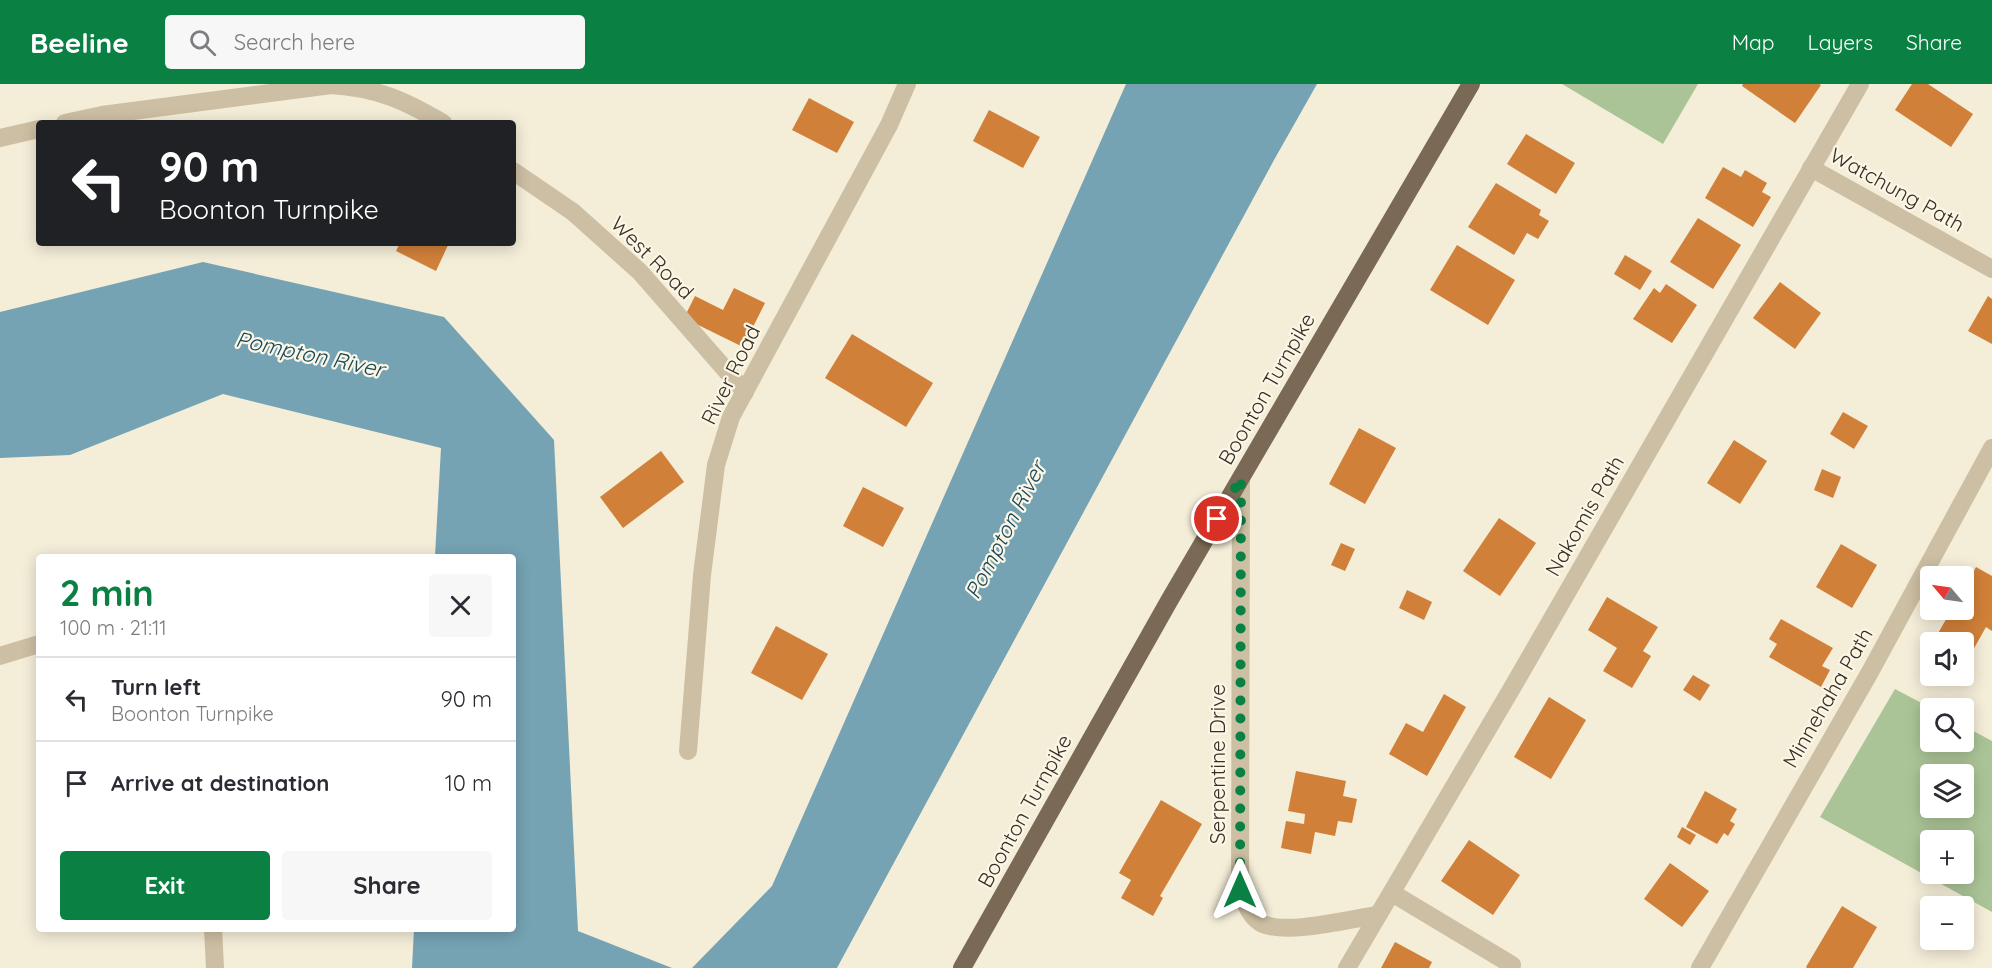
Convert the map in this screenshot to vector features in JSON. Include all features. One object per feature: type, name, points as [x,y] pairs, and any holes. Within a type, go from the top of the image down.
[{"type":"main road","name":"Boonton Turnpike","points":[[962,968],[1169,601],[1471,84]]},
{"type":"street","name":"River Road","points":[[688,751],[702,575],[716,465],[731,417],[889,125],[908,84]]},
{"type":"street","name":"Nakomis Path","points":[[1347,968],[1860,84]]},
{"type":"street","points":[[79,120],[262,89],[331,85],[394,90],[439,120]]},
{"type":"street","points":[[0,138],[36,130]]},
{"type":"street","name":"Watchung Path","points":[[1810,168],[1992,269]]},
{"type":"street","name":"West Road","points":[[516,173],[573,212],[640,272],[745,392]]},
{"type":"street","name":"Minnehaha Path","points":[[1700,968],[1870,672],[1992,448]]},
{"type":"street","name":"Serpentine Drive","points":[[1241,478],[1240,890],[1248,910],[1261,924],[1284,929],[1378,915]]},
{"type":"street","points":[[0,656],[36,645]]},
{"type":"street","points":[[1392,893],[1512,965]]},
{"type":"street","points":[[213,932],[215,968]]},
{"type":"green space","points":[[1562,84],[1698,84],[1663,144]]},
{"type":"green space","points":[[1895,689],[1920,702],[1920,752],[1974,752],[1974,731],[1992,741],[1992,912],[1974,902],[1974,896],[1963,896],[1941,884],[1974,884],[1974,830],[1920,830],[1920,872],[1820,817]]},
{"type":"water","name":"Pompton River","points":[[1126,84],[1317,84],[837,968],[692,968],[772,886]]},
{"type":"water","name":"Pompton River","points":[[203,262],[444,317],[554,440],[578,931],[672,968],[412,968],[414,932],[516,932],[516,554],[435,554],[441,448],[223,394],[70,455],[0,458],[0,312]]},
{"type":"building","points":[[1743,84],[1821,85],[1795,123],[1742,86]]},
{"type":"building","points":[[1912,84],[1928,84],[1973,114],[1951,147],[1895,110]]},
{"type":"building","points":[[809,98],[854,122],[837,153],[792,130]]},
{"type":"building","points":[[989,110],[1040,137],[1023,168],[973,141]]},
{"type":"building","points":[[1526,134],[1575,163],[1556,194],[1507,164]]},
{"type":"building","points":[[1723,167],[1741,177],[1745,170],[1767,183],[1762,192],[1771,197],[1753,227],[1705,198]]},
{"type":"building","points":[[1496,183],[1541,210],[1539,215],[1549,221],[1538,239],[1527,233],[1514,255],[1468,227]]},
{"type":"building","points":[[1698,218],[1741,245],[1713,289],[1670,262]]},
{"type":"building","points":[[1457,245],[1515,280],[1488,325],[1430,290]]},
{"type":"building","points":[[398,246],[448,246],[436,271],[396,251]]},
{"type":"building","points":[[1625,255],[1652,271],[1640,290],[1614,274]]},
{"type":"building","points":[[1780,282],[1821,313],[1795,349],[1753,318]]},
{"type":"building","points":[[1666,284],[1697,305],[1672,343],[1633,319],[1654,288],[1660,293]]},
{"type":"building","points":[[734,288],[765,303],[743,347],[684,318],[695,296],[723,310]]},
{"type":"building","points":[[1988,296],[1992,299],[1992,344],[1968,331]]},
{"type":"building","points":[[852,334],[933,383],[906,427],[825,378]]},
{"type":"building","points":[[1843,412],[1868,426],[1854,449],[1830,434]]},
{"type":"building","points":[[1359,428],[1396,448],[1365,504],[1329,484]]},
{"type":"building","points":[[1734,440],[1767,461],[1740,504],[1707,483]]},
{"type":"building","points":[[661,451],[684,482],[623,528],[600,497]]},
{"type":"building","points":[[1822,469],[1841,477],[1833,498],[1814,490]]},
{"type":"building","points":[[863,487],[904,508],[883,547],[843,526]]},
{"type":"building","points":[[1499,518],[1536,543],[1500,596],[1463,571]]},
{"type":"building","points":[[1341,543],[1355,549],[1345,571],[1331,565]]},
{"type":"building","points":[[1841,544],[1877,565],[1852,608],[1816,587]]},
{"type":"building","points":[[1976,567],[1992,576],[1992,631],[1986,627],[1974,648],[1974,632],[1939,632],[1946,620],[1974,620],[1974,571]]},
{"type":"building","points":[[1407,590],[1432,602],[1424,620],[1399,608]]},
{"type":"building","points":[[1607,597],[1658,627],[1643,651],[1651,656],[1632,688],[1603,671],[1617,648],[1588,630]]},
{"type":"building","points":[[1781,619],[1833,648],[1822,666],[1830,670],[1821,687],[1769,657],[1777,644],[1769,639]]},
{"type":"building","points":[[776,626],[828,654],[802,700],[751,673]]},
{"type":"building","points":[[1693,675],[1710,685],[1700,701],[1683,690]]},
{"type":"building","points":[[1444,694],[1466,707],[1427,776],[1389,754],[1406,723],[1423,732]]},
{"type":"building","points":[[1549,697],[1586,720],[1551,779],[1514,757]]},
{"type":"building","points":[[1296,771],[1346,781],[1343,796],[1357,799],[1352,823],[1338,821],[1335,836],[1315,832],[1311,854],[1281,848],[1286,821],[1304,824],[1305,814],[1288,811]]},
{"type":"building","points":[[1705,791],[1737,809],[1730,821],[1735,824],[1728,836],[1724,833],[1717,844],[1686,827]]},
{"type":"building","points":[[1161,800],[1202,824],[1160,896],[1163,898],[1153,916],[1121,898],[1131,880],[1119,873]]},
{"type":"building","points":[[1682,827],[1696,835],[1690,845],[1677,837]]},
{"type":"building","points":[[1469,840],[1520,875],[1493,915],[1441,881]]},
{"type":"building","points":[[1670,863],[1709,891],[1682,927],[1644,899]]},
{"type":"building","points":[[1842,906],[1877,927],[1853,968],[1807,968],[1806,967]]},
{"type":"building","points":[[1395,942],[1432,962],[1429,968],[1381,968]]},
{"type":"route","points":[[1217,519],[1241,478],[1240,890]]}]
